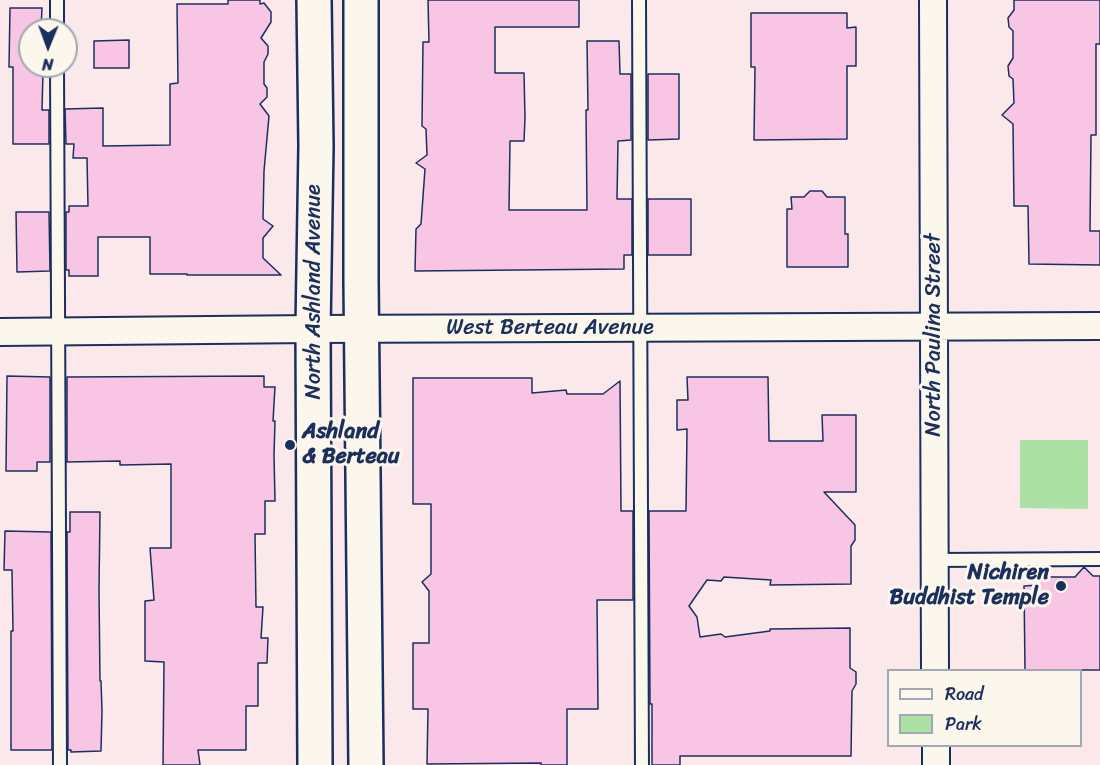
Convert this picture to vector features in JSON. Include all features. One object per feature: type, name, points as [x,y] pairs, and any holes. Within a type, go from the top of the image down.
[{"type":"main road","name":"North Ashland Avenue","points":[[314,0],[316,146],[313,329],[315,765]]},
{"type":"main road","points":[[361,0],[366,765]]},
{"type":"street","name":"North Paulina Street","points":[[933,0],[935,669]]},
{"type":"street","name":"West Berteau Avenue","points":[[0,332],[362,328],[1100,326]]},
{"type":"street","points":[[936,747],[936,765]]},
{"type":"lane","points":[[57,0],[57,18]]},
{"type":"lane","points":[[639,0],[642,765]]},
{"type":"lane","points":[[57,78],[60,765]]},
{"type":"lane","points":[[935,560],[1100,559]]},
{"type":"green space","points":[[1020,440],[1088,440],[1088,509],[1020,508]]},
{"type":"building","points":[[228,0],[260,0],[260,4],[264,3],[271,12],[271,22],[261,38],[268,46],[268,54],[264,62],[264,84],[267,88],[267,97],[260,104],[269,116],[263,219],[273,226],[263,238],[263,258],[281,275],[150,274],[150,237],[98,237],[98,276],[69,276],[69,270],[66,270],[66,212],[69,212],[69,206],[88,206],[87,158],[73,158],[74,144],[66,144],[65,109],[103,108],[103,146],[170,145],[170,84],[178,83],[177,4],[228,4]]},
{"type":"building","points":[[428,0],[579,0],[579,27],[495,27],[495,73],[524,73],[524,141],[510,141],[509,210],[587,210],[587,41],[619,41],[620,74],[631,74],[631,140],[618,141],[617,199],[632,199],[632,255],[624,255],[624,269],[415,271],[416,229],[421,224],[425,169],[416,163],[427,155],[426,129],[422,126],[423,42],[429,42]]},
{"type":"building","points":[[1014,0],[1100,0],[1100,44],[1096,44],[1096,135],[1091,135],[1090,231],[1100,231],[1100,265],[1029,264],[1028,206],[1014,206],[1013,124],[1002,115],[1014,103],[1013,79],[1009,76],[1008,66],[1013,58],[1013,31],[1009,27],[1008,18],[1014,10]]},
{"type":"building","points":[[10,8],[42,8],[42,18],[18,18],[18,78],[43,78],[42,110],[49,110],[49,144],[13,144],[13,67],[9,67]]},
{"type":"building","points":[[751,13],[847,13],[847,28],[856,27],[856,66],[847,66],[847,139],[754,140],[755,67],[751,67]]},
{"type":"building","points":[[129,40],[129,68],[94,68],[94,41]]},
{"type":"building","points":[[648,74],[679,74],[679,139],[648,140]]},
{"type":"building","points":[[810,191],[822,191],[827,197],[845,197],[848,267],[787,267],[787,209],[792,209],[791,197],[804,197]]},
{"type":"building","points":[[648,199],[691,199],[691,255],[648,255]]},
{"type":"building","points":[[16,212],[49,212],[50,271],[17,272]]},
{"type":"building","points":[[7,376],[50,377],[50,462],[37,462],[37,471],[6,471]]},
{"type":"building","points":[[264,376],[264,387],[275,387],[273,421],[275,421],[275,501],[265,501],[265,534],[255,534],[256,607],[263,607],[261,638],[268,638],[267,663],[258,663],[258,706],[246,706],[246,750],[198,750],[200,765],[163,765],[164,662],[145,661],[145,601],[154,600],[150,548],[171,548],[171,464],[120,465],[120,461],[67,462],[67,377]]},
{"type":"building","points":[[687,377],[768,377],[769,441],[823,441],[822,415],[856,415],[856,492],[824,492],[855,525],[855,540],[851,546],[851,584],[770,585],[771,580],[724,577],[721,581],[707,580],[689,606],[697,617],[700,637],[721,634],[725,637],[770,631],[770,629],[850,628],[850,668],[856,672],[856,684],[852,691],[851,756],[680,756],[680,765],[652,765],[649,511],[686,511],[687,429],[677,430],[677,400],[688,400]]},
{"type":"building","points":[[413,378],[532,378],[532,393],[566,390],[567,394],[603,394],[620,381],[621,511],[633,511],[633,600],[597,600],[598,709],[567,709],[567,765],[541,765],[541,763],[427,764],[428,709],[413,709],[413,643],[429,643],[429,591],[422,582],[431,574],[431,504],[413,504]]},
{"type":"building","points":[[70,512],[100,512],[101,751],[71,752],[68,750],[67,532],[70,532]]},
{"type":"building","points":[[5,531],[51,532],[52,750],[11,750],[12,570],[4,570]]},
{"type":"building","points":[[1084,567],[1093,576],[1100,576],[1100,670],[1025,669],[1024,586],[1038,585],[1037,577],[1075,577]]},
{"type":"place","name":"Ashland & Berteau","points":[[290,445]]},
{"type":"place","name":"Nichiren Buddhist Temple","points":[[1061,586]]}]
